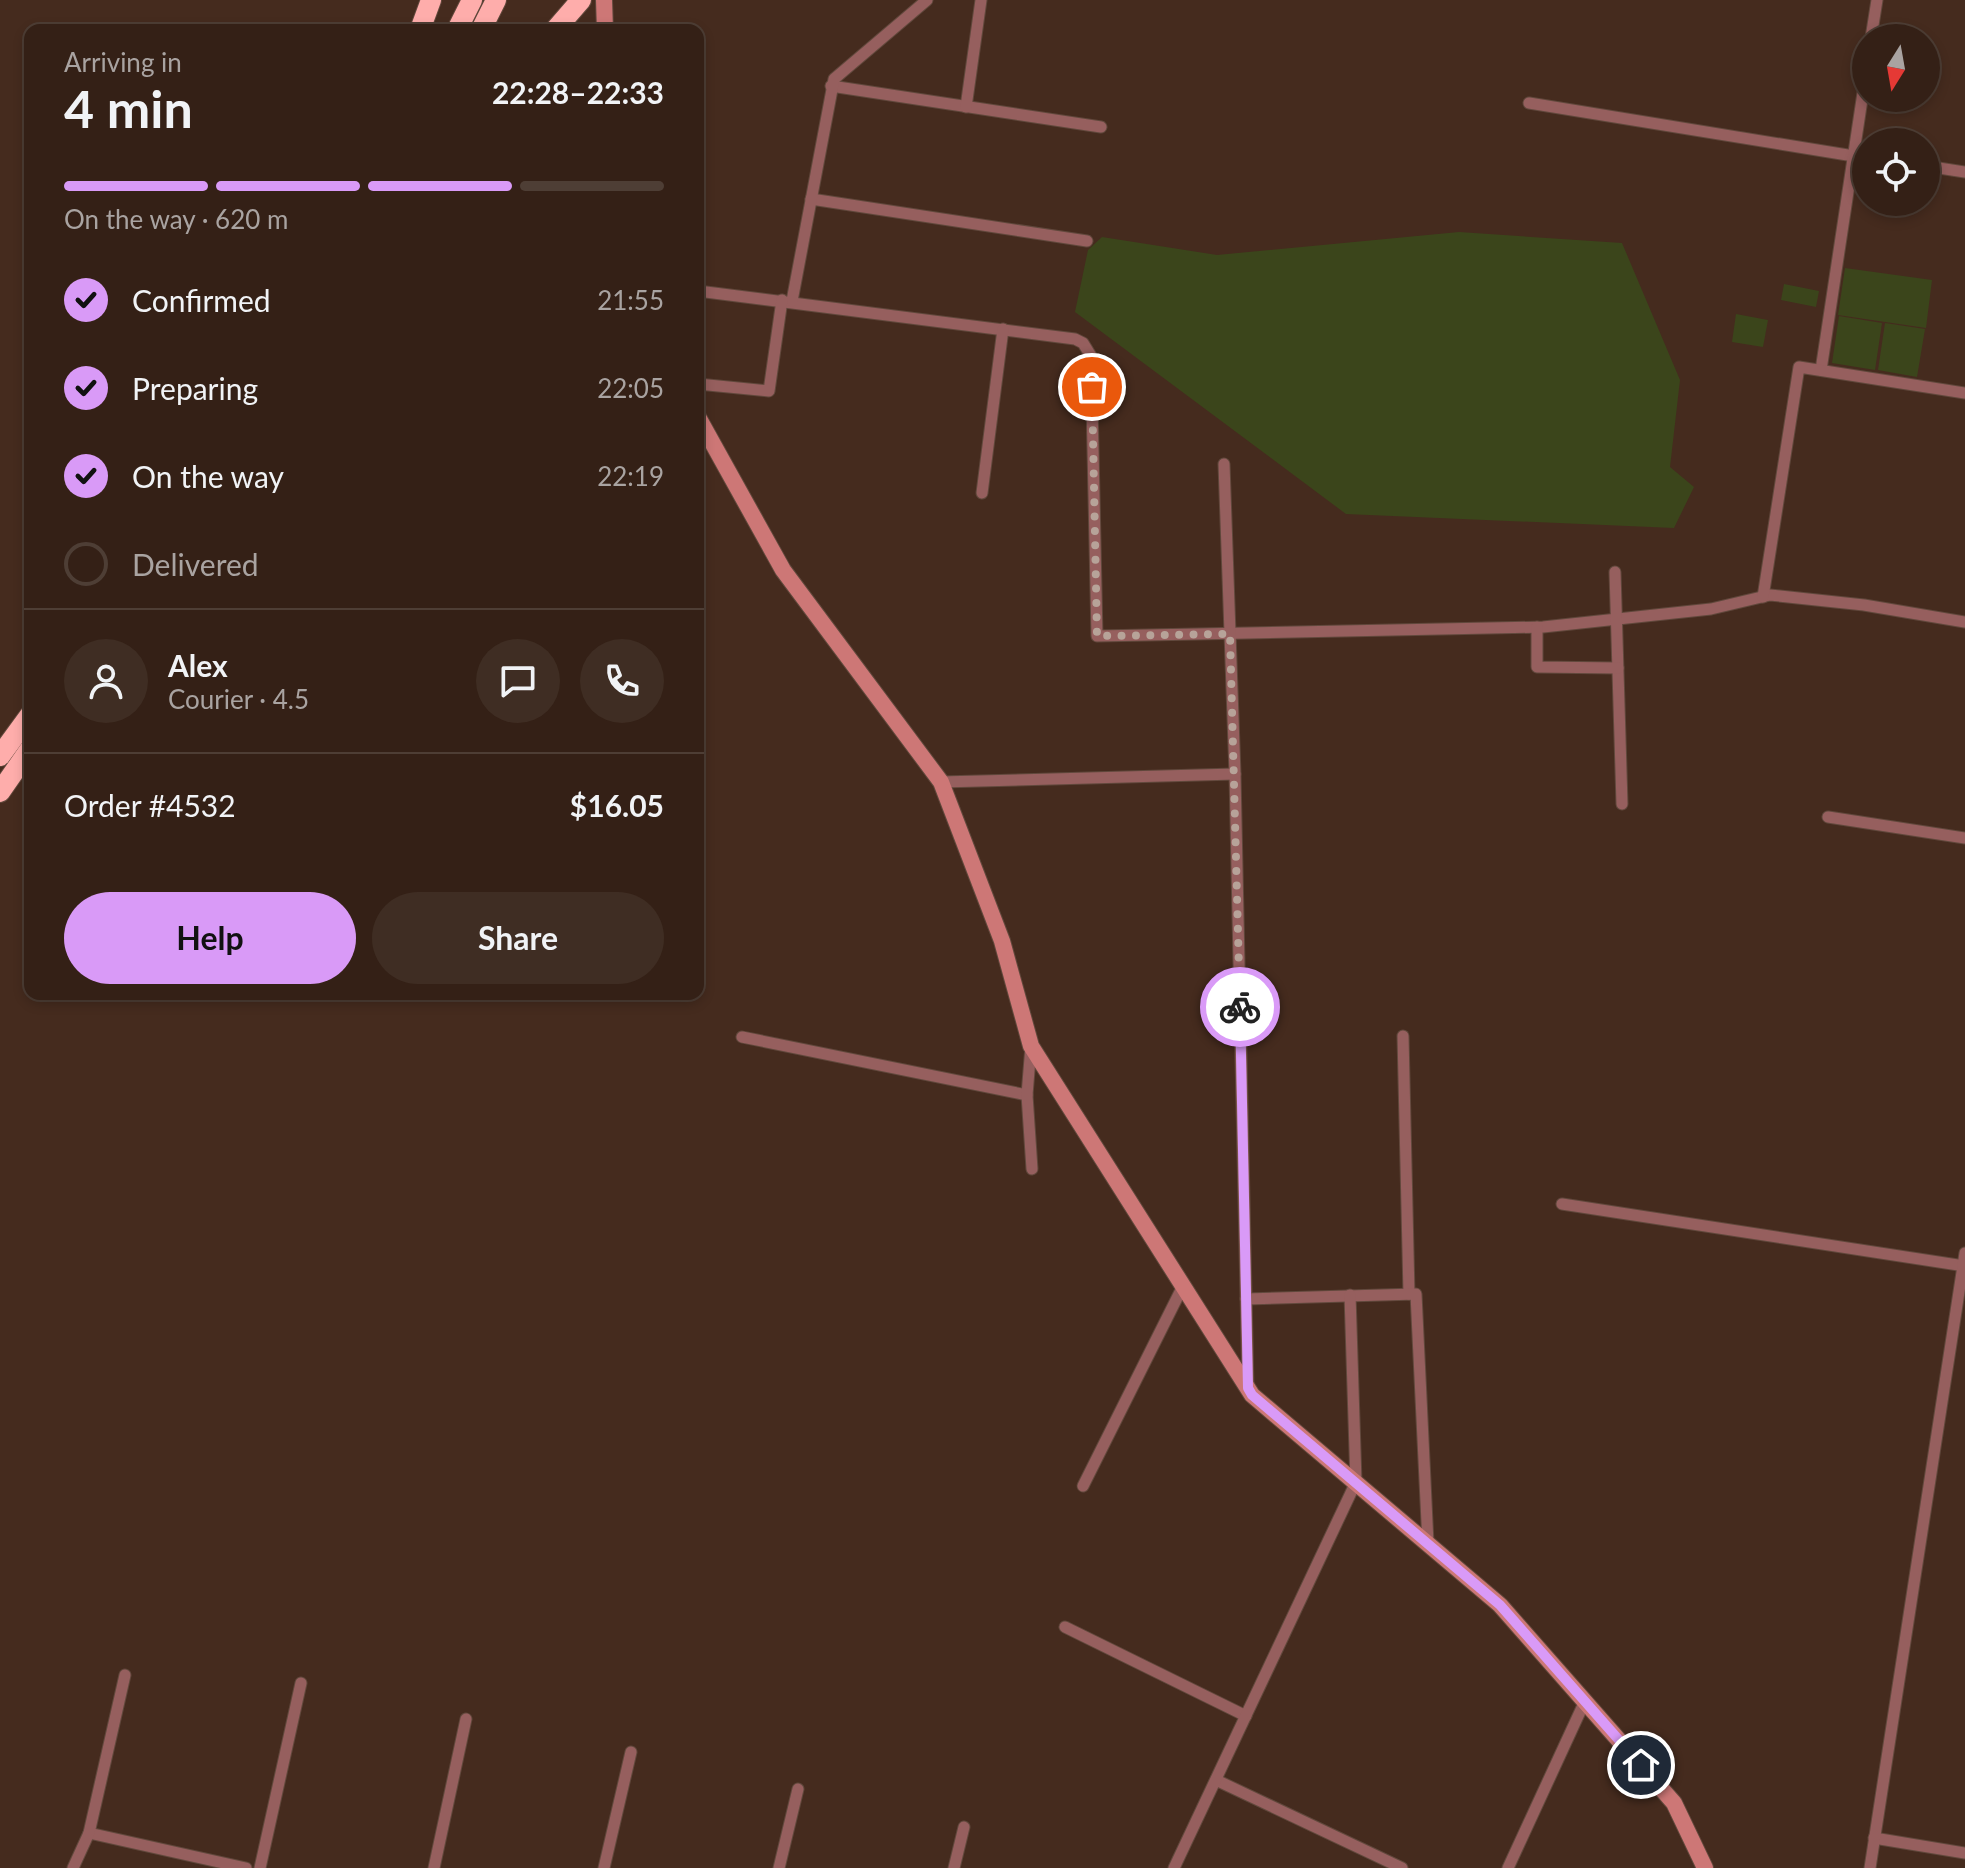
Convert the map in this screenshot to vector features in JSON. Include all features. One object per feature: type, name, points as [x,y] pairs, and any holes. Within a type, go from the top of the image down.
[{"type":"highway","points":[[422,24],[431,0]]},
{"type":"highway","points":[[460,24],[472,0]]},
{"type":"highway","points":[[484,24],[496,0]]},
{"type":"highway","points":[[560,24],[581,0]]},
{"type":"highway","points":[[0,756],[24,723]]},
{"type":"highway","points":[[0,792],[24,758]]},
{"type":"street","points":[[604,0],[605,24]]},
{"type":"street","points":[[704,385],[769,391],[811,199],[831,86],[840,72],[927,0]]},
{"type":"street","points":[[966,107],[981,0]]},
{"type":"street","points":[[1873,24],[1877,0]]},
{"type":"street","points":[[831,86],[1101,127]]},
{"type":"street","points":[[1529,103],[1852,156]]},
{"type":"street","points":[[1940,168],[1965,172]]},
{"type":"street","points":[[811,199],[1087,241]]},
{"type":"street","points":[[1821,370],[1852,201]]},
{"type":"street","points":[[704,292],[1003,329],[1075,339],[1083,343],[1091,356],[1097,636],[1537,627],[1711,609],[1770,595],[1864,605],[1965,622]]},
{"type":"street","points":[[982,493],[1003,329]]},
{"type":"street","points":[[1763,597],[1799,367],[1965,393]]},
{"type":"street","points":[[704,428],[783,570],[941,782],[1002,941],[1031,1046],[1252,1395],[1500,1605],[1674,1803],[1705,1868]]},
{"type":"street","points":[[1224,464],[1235,774],[1248,1388]]},
{"type":"street","points":[[1615,572],[1622,804]]},
{"type":"street","points":[[1537,627],[1537,667],[1618,668]]},
{"type":"street","points":[[941,782],[1235,774]]},
{"type":"street","points":[[1828,817],[1965,838]]},
{"type":"street","points":[[1403,1036],[1409,1294]]},
{"type":"street","points":[[742,1037],[1027,1095]]},
{"type":"street","points":[[1031,1046],[1027,1095],[1032,1169]]},
{"type":"street","points":[[1562,1204],[1964,1266]]},
{"type":"street","points":[[1870,1868],[1965,1253]]},
{"type":"street","points":[[1083,1486],[1183,1286]]},
{"type":"street","points":[[1246,1299],[1416,1294],[1428,1543]]},
{"type":"street","points":[[1174,1868],[1356,1482],[1350,1295]]},
{"type":"street","points":[[1065,1627],[1246,1716]]},
{"type":"street","points":[[73,1868],[89,1833],[125,1675]]},
{"type":"street","points":[[260,1868],[301,1683]]},
{"type":"street","points":[[1508,1868],[1585,1701]]},
{"type":"street","points":[[434,1868],[466,1719]]},
{"type":"street","points":[[604,1868],[631,1752]]},
{"type":"street","points":[[1216,1780],[1402,1868]]},
{"type":"street","points":[[779,1868],[798,1789]]},
{"type":"street","points":[[954,1868],[964,1827]]},
{"type":"street","points":[[89,1833],[246,1868]]},
{"type":"street","points":[[1874,1838],[1965,1853]]},
{"type":"green space","points":[[1459,232],[1622,243],[1680,380],[1670,467],[1694,487],[1674,528],[1346,514],[1075,312],[1088,250],[1102,237],[1217,255]]},
{"type":"green space","points":[[1845,268],[1932,280],[1926,328],[1838,315]]},
{"type":"green space","points":[[1784,284],[1819,291],[1816,307],[1781,300]]},
{"type":"green space","points":[[1736,314],[1768,320],[1763,347],[1732,342]]},
{"type":"green space","points":[[1839,316],[1882,323],[1875,370],[1832,363]]},
{"type":"green space","points":[[1885,323],[1925,329],[1917,377],[1878,370]]},
{"type":"way so far","points":[[1092,387],[1097,636],[1230,634],[1240,1007]]},
{"type":"route","points":[[1240,1007],[1248,1388],[1252,1395],[1500,1605],[1641,1765]]}]
